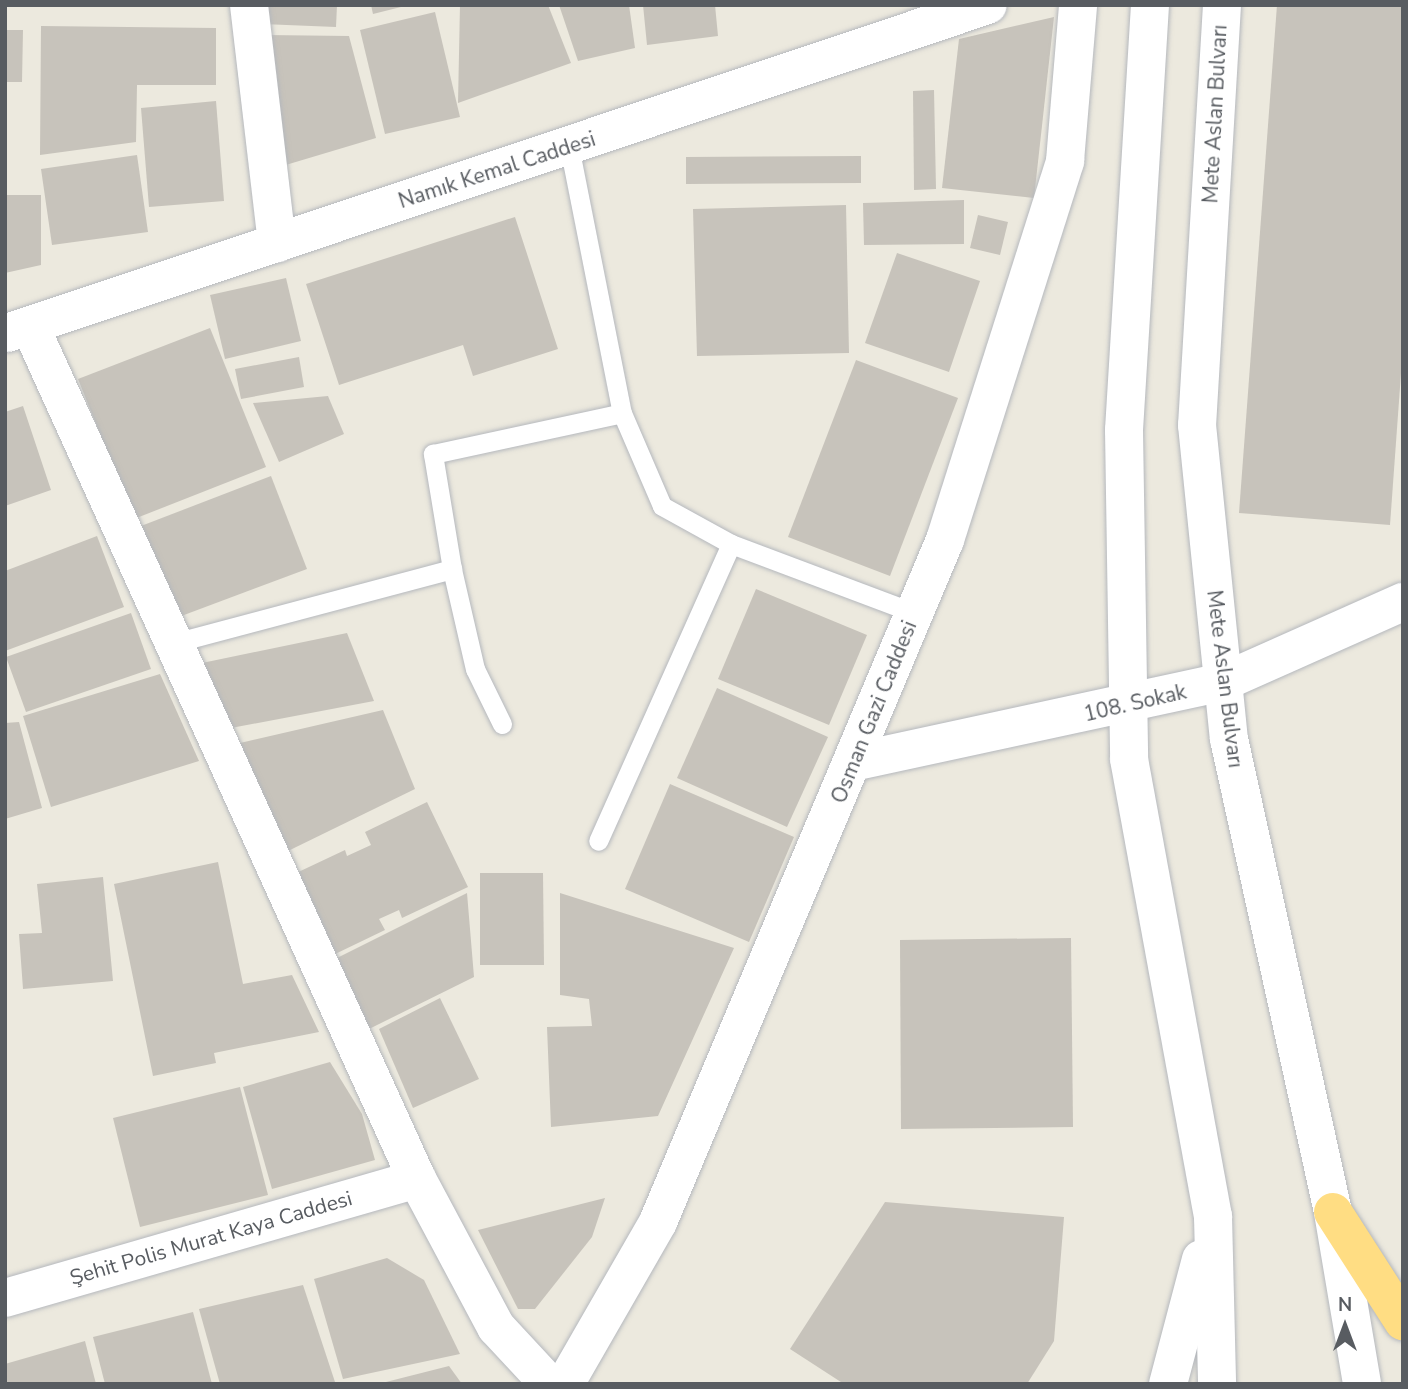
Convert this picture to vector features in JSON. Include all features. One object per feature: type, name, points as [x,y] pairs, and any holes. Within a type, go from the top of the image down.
[{"type":"highway","points":[[1333,1212],[1403,1321]]},
{"type":"street","points":[[249,5],[276,243]]},
{"type":"street","name":"Namık Kemal Caddesi","points":[[18,330],[988,5]]},
{"type":"street","name":"Osman Gazi Caddesi","points":[[565,1384],[658,1222],[945,540],[1065,161],[1078,5]]},
{"type":"street","points":[[1150,5],[1124,430],[1129,759],[1213,1216],[1217,1384]]},
{"type":"street","name":"Mete Aslan Bulvarı","points":[[1222,5],[1197,425],[1228,739],[1333,1212],[1362,1384]]},
{"type":"street","points":[[18,330],[174,643],[416,1179],[496,1327],[549,1384]]},
{"type":"street","name":"108. Sokak","points":[[853,762],[1127,705],[1223,682],[1403,602]]},
{"type":"street","name":"Şehit Polis Murat Kaya Caddesi","points":[[5,1298],[416,1179]]},
{"type":"street","points":[[1168,1384],[1213,1216]]},
{"type":"lane","points":[[569,146],[622,413],[662,506],[731,544],[915,612]]},
{"type":"lane","points":[[502,724],[475,669],[452,569],[433,454],[622,413]]},
{"type":"lane","points":[[598,841],[731,544]]},
{"type":"lane","points":[[174,643],[452,569]]},
{"type":"building","points":[[263,5],[337,5],[336,27],[262,24]]},
{"type":"building","points":[[371,5],[405,5],[405,6],[373,14]]},
{"type":"building","points":[[460,5],[548,5],[571,63],[458,103]]},
{"type":"building","points":[[559,5],[629,5],[635,48],[578,61]]},
{"type":"building","points":[[643,5],[715,5],[718,36],[647,45]]},
{"type":"building","points":[[1277,5],[1403,5],[1403,346],[1390,525],[1239,513]]},
{"type":"building","points":[[435,12],[460,117],[385,134],[360,30]]},
{"type":"building","points":[[1054,17],[1034,198],[942,188],[959,39]]},
{"type":"building","points":[[41,26],[216,28],[216,85],[137,85],[136,142],[40,155]]},
{"type":"building","points":[[5,30],[23,30],[22,82],[5,82]]},
{"type":"building","points":[[266,35],[349,36],[376,138],[279,167]]},
{"type":"building","points":[[934,90],[936,189],[914,190],[913,91]]},
{"type":"building","points":[[216,101],[224,201],[149,207],[141,108]]},
{"type":"building","points":[[137,155],[148,232],[52,245],[41,169]]},
{"type":"building","points":[[861,156],[861,183],[686,184],[686,157]]},
{"type":"building","points":[[5,195],[41,195],[41,265],[5,273]]},
{"type":"building","points":[[964,200],[964,244],[864,245],[863,203]]},
{"type":"building","points":[[846,205],[849,353],[697,356],[693,209]]},
{"type":"building","points":[[978,215],[1008,222],[1000,255],[970,248]]},
{"type":"building","points":[[515,217],[558,349],[473,376],[463,345],[339,385],[306,284]]},
{"type":"building","points":[[897,253],[980,281],[949,372],[865,343]]},
{"type":"building","points":[[286,278],[301,341],[225,359],[210,295]]},
{"type":"building","points":[[210,328],[266,467],[134,519],[78,379]]},
{"type":"building","points":[[299,357],[304,387],[241,399],[235,369]]},
{"type":"building","points":[[856,360],[958,398],[890,576],[788,537]]},
{"type":"building","points":[[328,396],[344,434],[279,462],[253,403]]},
{"type":"building","points":[[23,406],[51,490],[5,506],[5,412]]},
{"type":"building","points":[[271,476],[307,569],[176,618],[141,526]]},
{"type":"building","points":[[97,536],[124,607],[5,651],[5,571]]},
{"type":"building","points":[[756,589],[867,635],[829,725],[718,679]]},
{"type":"building","points":[[131,613],[151,669],[26,712],[6,657]]},
{"type":"building","points":[[347,633],[374,701],[231,728],[202,663]]},
{"type":"building","points":[[160,674],[199,761],[51,807],[23,716]]},
{"type":"building","points":[[717,688],[828,737],[787,827],[677,778]]},
{"type":"building","points":[[383,710],[415,789],[288,851],[240,743]]},
{"type":"building","points":[[19,722],[42,808],[5,819],[5,723]]},
{"type":"building","points":[[670,784],[794,837],[749,942],[625,889]]},
{"type":"building","points":[[427,802],[468,887],[402,918],[399,910],[379,919],[385,930],[331,956],[292,875],[345,850],[347,856],[371,845],[365,832]]},
{"type":"building","points":[[218,862],[243,984],[292,975],[319,1032],[214,1053],[216,1063],[153,1076],[114,884]]},
{"type":"building","points":[[480,873],[543,873],[544,965],[480,965]]},
{"type":"building","points":[[103,877],[113,981],[23,989],[19,934],[42,933],[37,884]]},
{"type":"building","points":[[467,893],[474,977],[369,1029],[335,959]]},
{"type":"building","points":[[560,893],[734,948],[658,1116],[551,1127],[547,1027],[592,1026],[589,999],[560,995]]},
{"type":"building","points":[[1071,938],[1073,1127],[901,1129],[900,940]]},
{"type":"building","points":[[440,998],[479,1079],[413,1108],[379,1029]]},
{"type":"building","points":[[330,1062],[362,1114],[375,1160],[272,1189],[243,1087]]},
{"type":"building","points":[[240,1087],[268,1195],[140,1227],[113,1118]]},
{"type":"building","points":[[605,1198],[592,1237],[535,1309],[518,1309],[478,1230]]},
{"type":"building","points":[[885,1202],[1064,1217],[1054,1341],[1027,1384],[844,1384],[790,1349]]},
{"type":"building","points":[[387,1258],[424,1280],[460,1354],[343,1379],[314,1279]]},
{"type":"building","points":[[303,1285],[335,1382],[220,1384],[199,1309]]},
{"type":"building","points":[[193,1312],[212,1384],[105,1384],[93,1337]]},
{"type":"building","points":[[85,1341],[96,1384],[5,1384],[5,1364]]},
{"type":"building","points":[[449,1366],[462,1384],[382,1384],[382,1383]]}]
